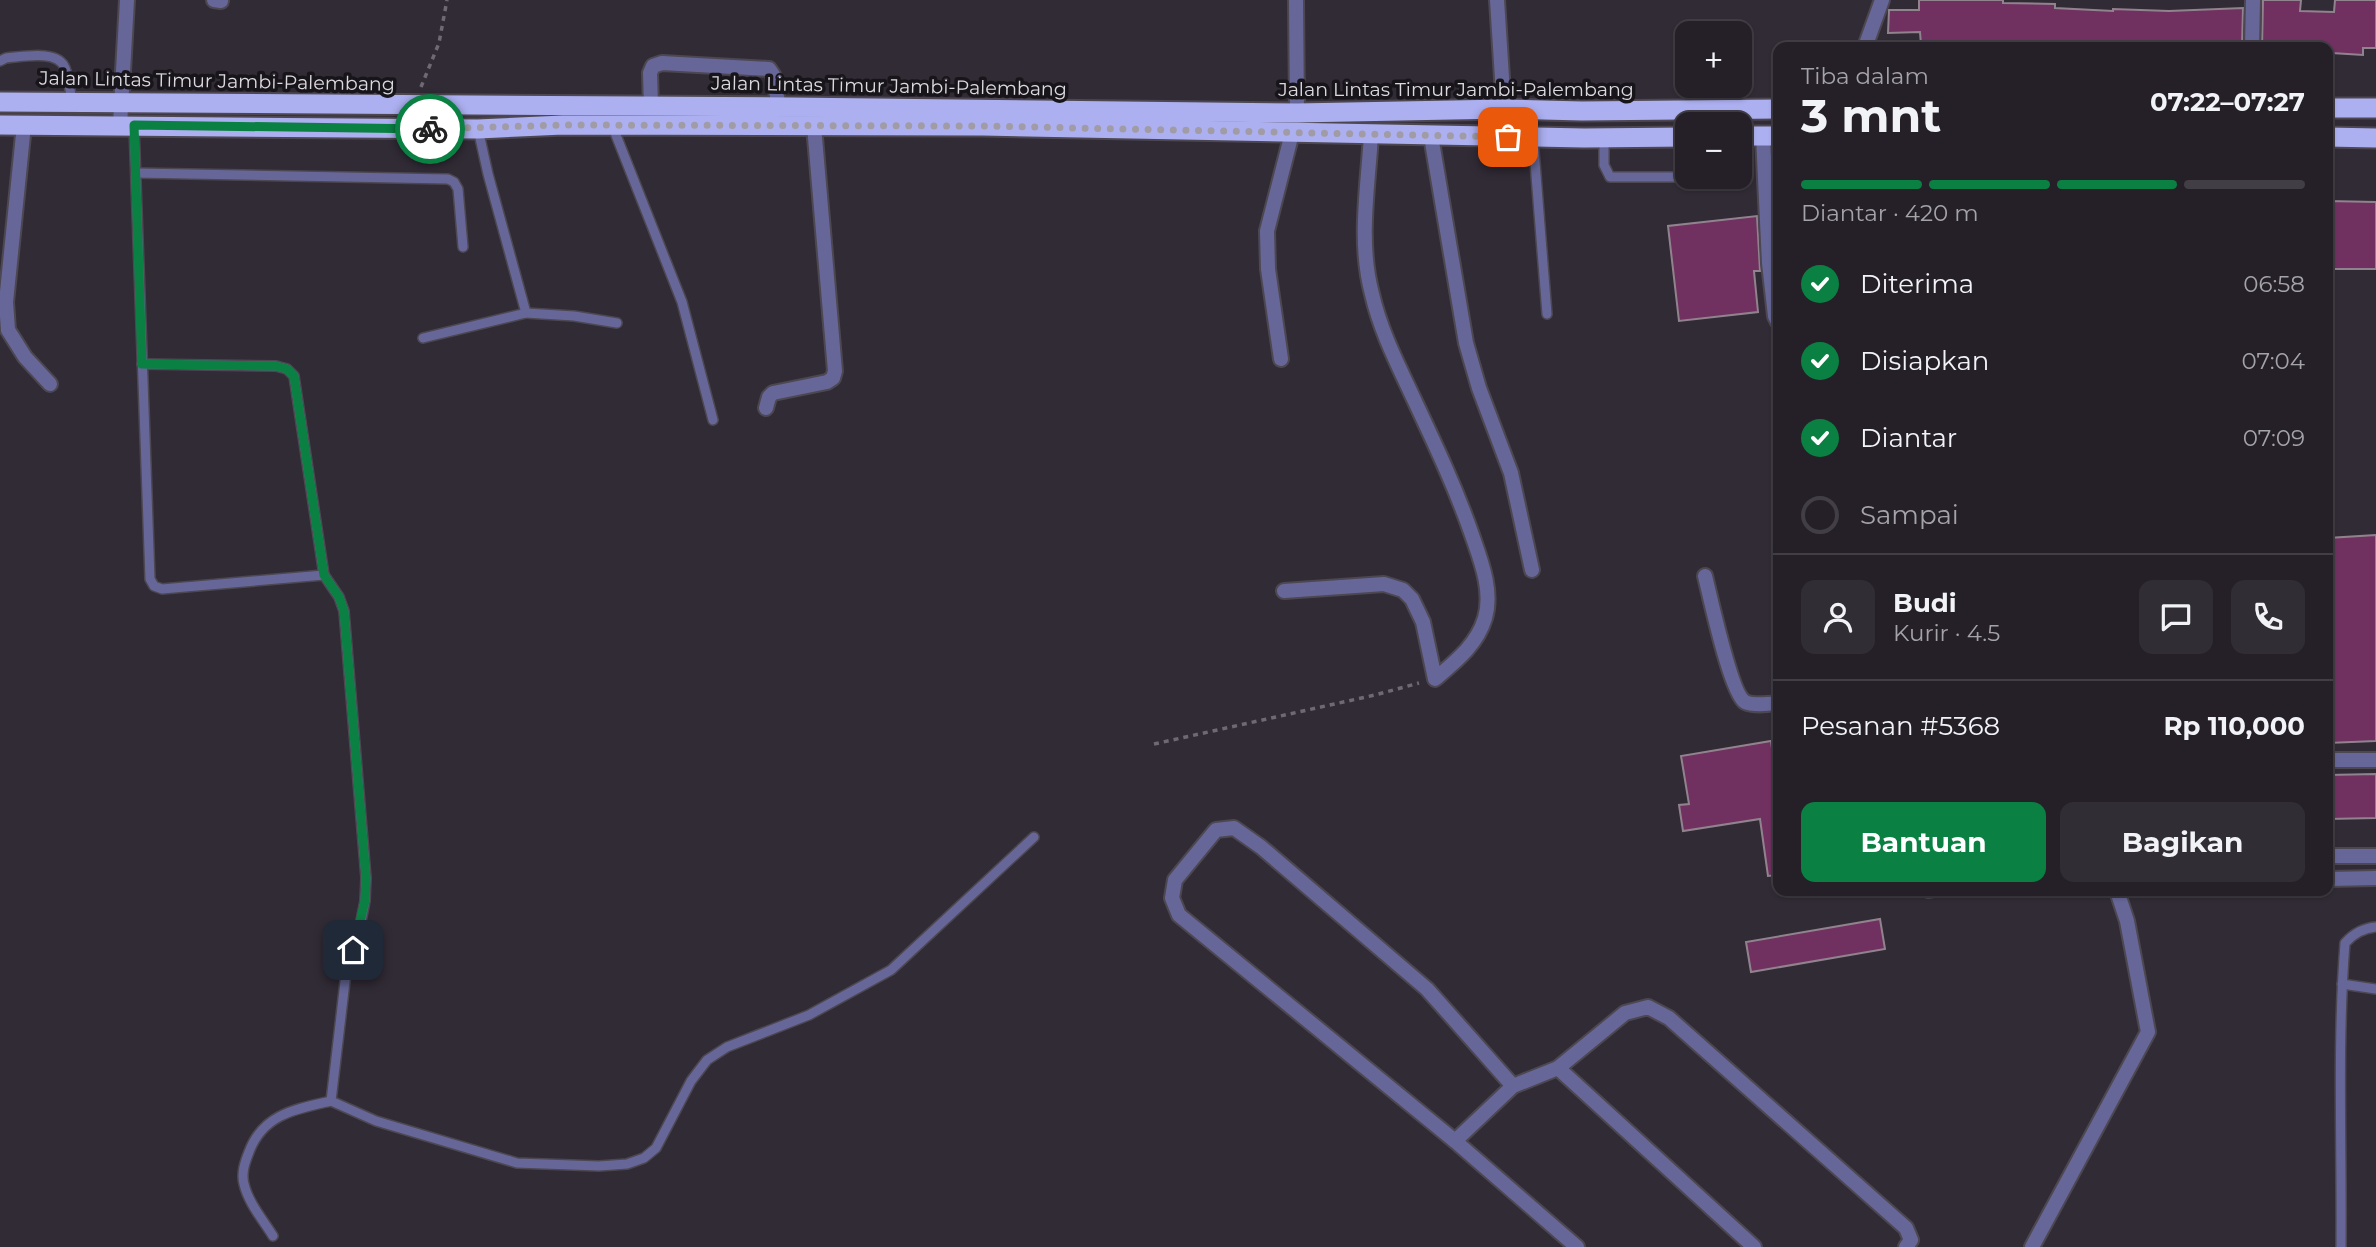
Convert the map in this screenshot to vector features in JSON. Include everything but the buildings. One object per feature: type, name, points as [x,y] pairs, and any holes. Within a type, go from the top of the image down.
[{"type":"highway","name":"Jalan Lintas Timur Jambi-Palembang","points":[[0,102],[1297,113],[1504,109],[1773,109]]},
{"type":"highway","points":[[2333,108],[2376,108]]},
{"type":"highway","points":[[1642,111],[1642,138]]},
{"type":"highway","name":"Jalan Lintas Timur Jambi-Palembang","points":[[0,125],[478,129],[563,125],[983,126],[1431,136],[1675,137]]},
{"type":"highway","points":[[1752,136],[1771,136]]},
{"type":"highway","points":[[2333,137],[2376,138]]},
{"type":"street","points":[[127,0],[121,102],[127,125]]},
{"type":"street","points":[[1296,0],[1297,113]]},
{"type":"street","points":[[1497,0],[1504,109]]},
{"type":"street","points":[[1867,42],[1882,0]]},
{"type":"street","points":[[2252,42],[2253,0]]},
{"type":"street","points":[[651,106],[650,73],[653,66],[662,63],[769,69],[774,75],[779,107]]},
{"type":"street","points":[[24,125],[6,302],[8,330],[25,357],[50,384]]},
{"type":"street","points":[[766,408],[773,393],[827,382],[833,378],[835,371],[814,126]]},
{"type":"street","points":[[1281,359],[1268,269],[1267,231],[1292,133]]},
{"type":"street","points":[[1284,591],[1384,584],[1403,590],[1412,599],[1423,622],[1435,679],[1468,650],[1485,620],[1488,599],[1484,569],[1457,491],[1384,334],[1371,293],[1365,258],[1365,218],[1371,135]]},
{"type":"street","points":[[1431,136],[1465,343],[1511,473],[1532,570]]},
{"type":"street","points":[[1771,136],[1769,263],[1773,298]]},
{"type":"street","points":[[1705,576],[1728,666],[1739,697],[1748,704],[1773,703]]},
{"type":"street","points":[[2333,760],[2376,760]]},
{"type":"street","points":[[1513,1086],[1427,989],[1261,847],[1234,828],[1216,830],[1175,880],[1172,898],[1179,915],[1455,1141],[1577,1247]]},
{"type":"street","points":[[2333,856],[2376,856]]},
{"type":"street","points":[[2333,878],[2376,878]]},
{"type":"street","points":[[2032,1247],[2148,1032],[2127,921],[2119,896]]},
{"type":"street","points":[[1455,1141],[1513,1086],[1558,1068],[1625,1013],[1648,1007],[1669,1018],[1906,1228],[1911,1240],[1906,1247]]},
{"type":"street","points":[[1558,1068],[1754,1247]]},
{"type":"lane","points":[[0,61],[6,58],[52,57],[60,60],[65,67],[72,102]]},
{"type":"lane","points":[[127,125],[136,173],[150,579],[154,586],[162,589],[324,575]]},
{"type":"lane","points":[[612,125],[682,302],[713,420]]},
{"type":"lane","points":[[478,129],[526,313]]},
{"type":"lane","points":[[1533,137],[1547,314]]},
{"type":"lane","points":[[1604,138],[1604,165],[1610,177],[1675,177]]},
{"type":"lane","points":[[136,173],[448,179],[454,182],[458,189],[463,247]]},
{"type":"lane","points":[[423,338],[526,313],[573,316],[617,323]]},
{"type":"lane","points":[[142,364],[276,366],[287,369],[294,376],[324,575],[339,597],[344,611],[366,878],[365,901],[346,974],[331,1101]]},
{"type":"lane","points":[[273,1236],[251,1200],[244,1183],[243,1167],[253,1140],[268,1122],[289,1111],[331,1101],[376,1121],[517,1163],[598,1166],[627,1164],[644,1158],[656,1148],[691,1081],[707,1060],[727,1047],[809,1015],[891,971],[1034,837]]},
{"type":"lane","points":[[2341,1247],[2339,1041],[2345,943],[2353,934],[2376,927]]},
{"type":"lane","points":[[2342,984],[2376,989]]},
{"type":"path","points":[[414,106],[439,43],[447,0]]},
{"type":"path","points":[[1154,744],[1435,679]]},
{"type":"way so far","points":[[430,129],[563,125],[983,126],[1508,137]]},
{"type":"route","points":[[353,950],[365,901],[366,878],[344,611],[339,597],[324,575],[294,376],[287,369],[276,366],[142,364],[134,125],[430,129]]}]
